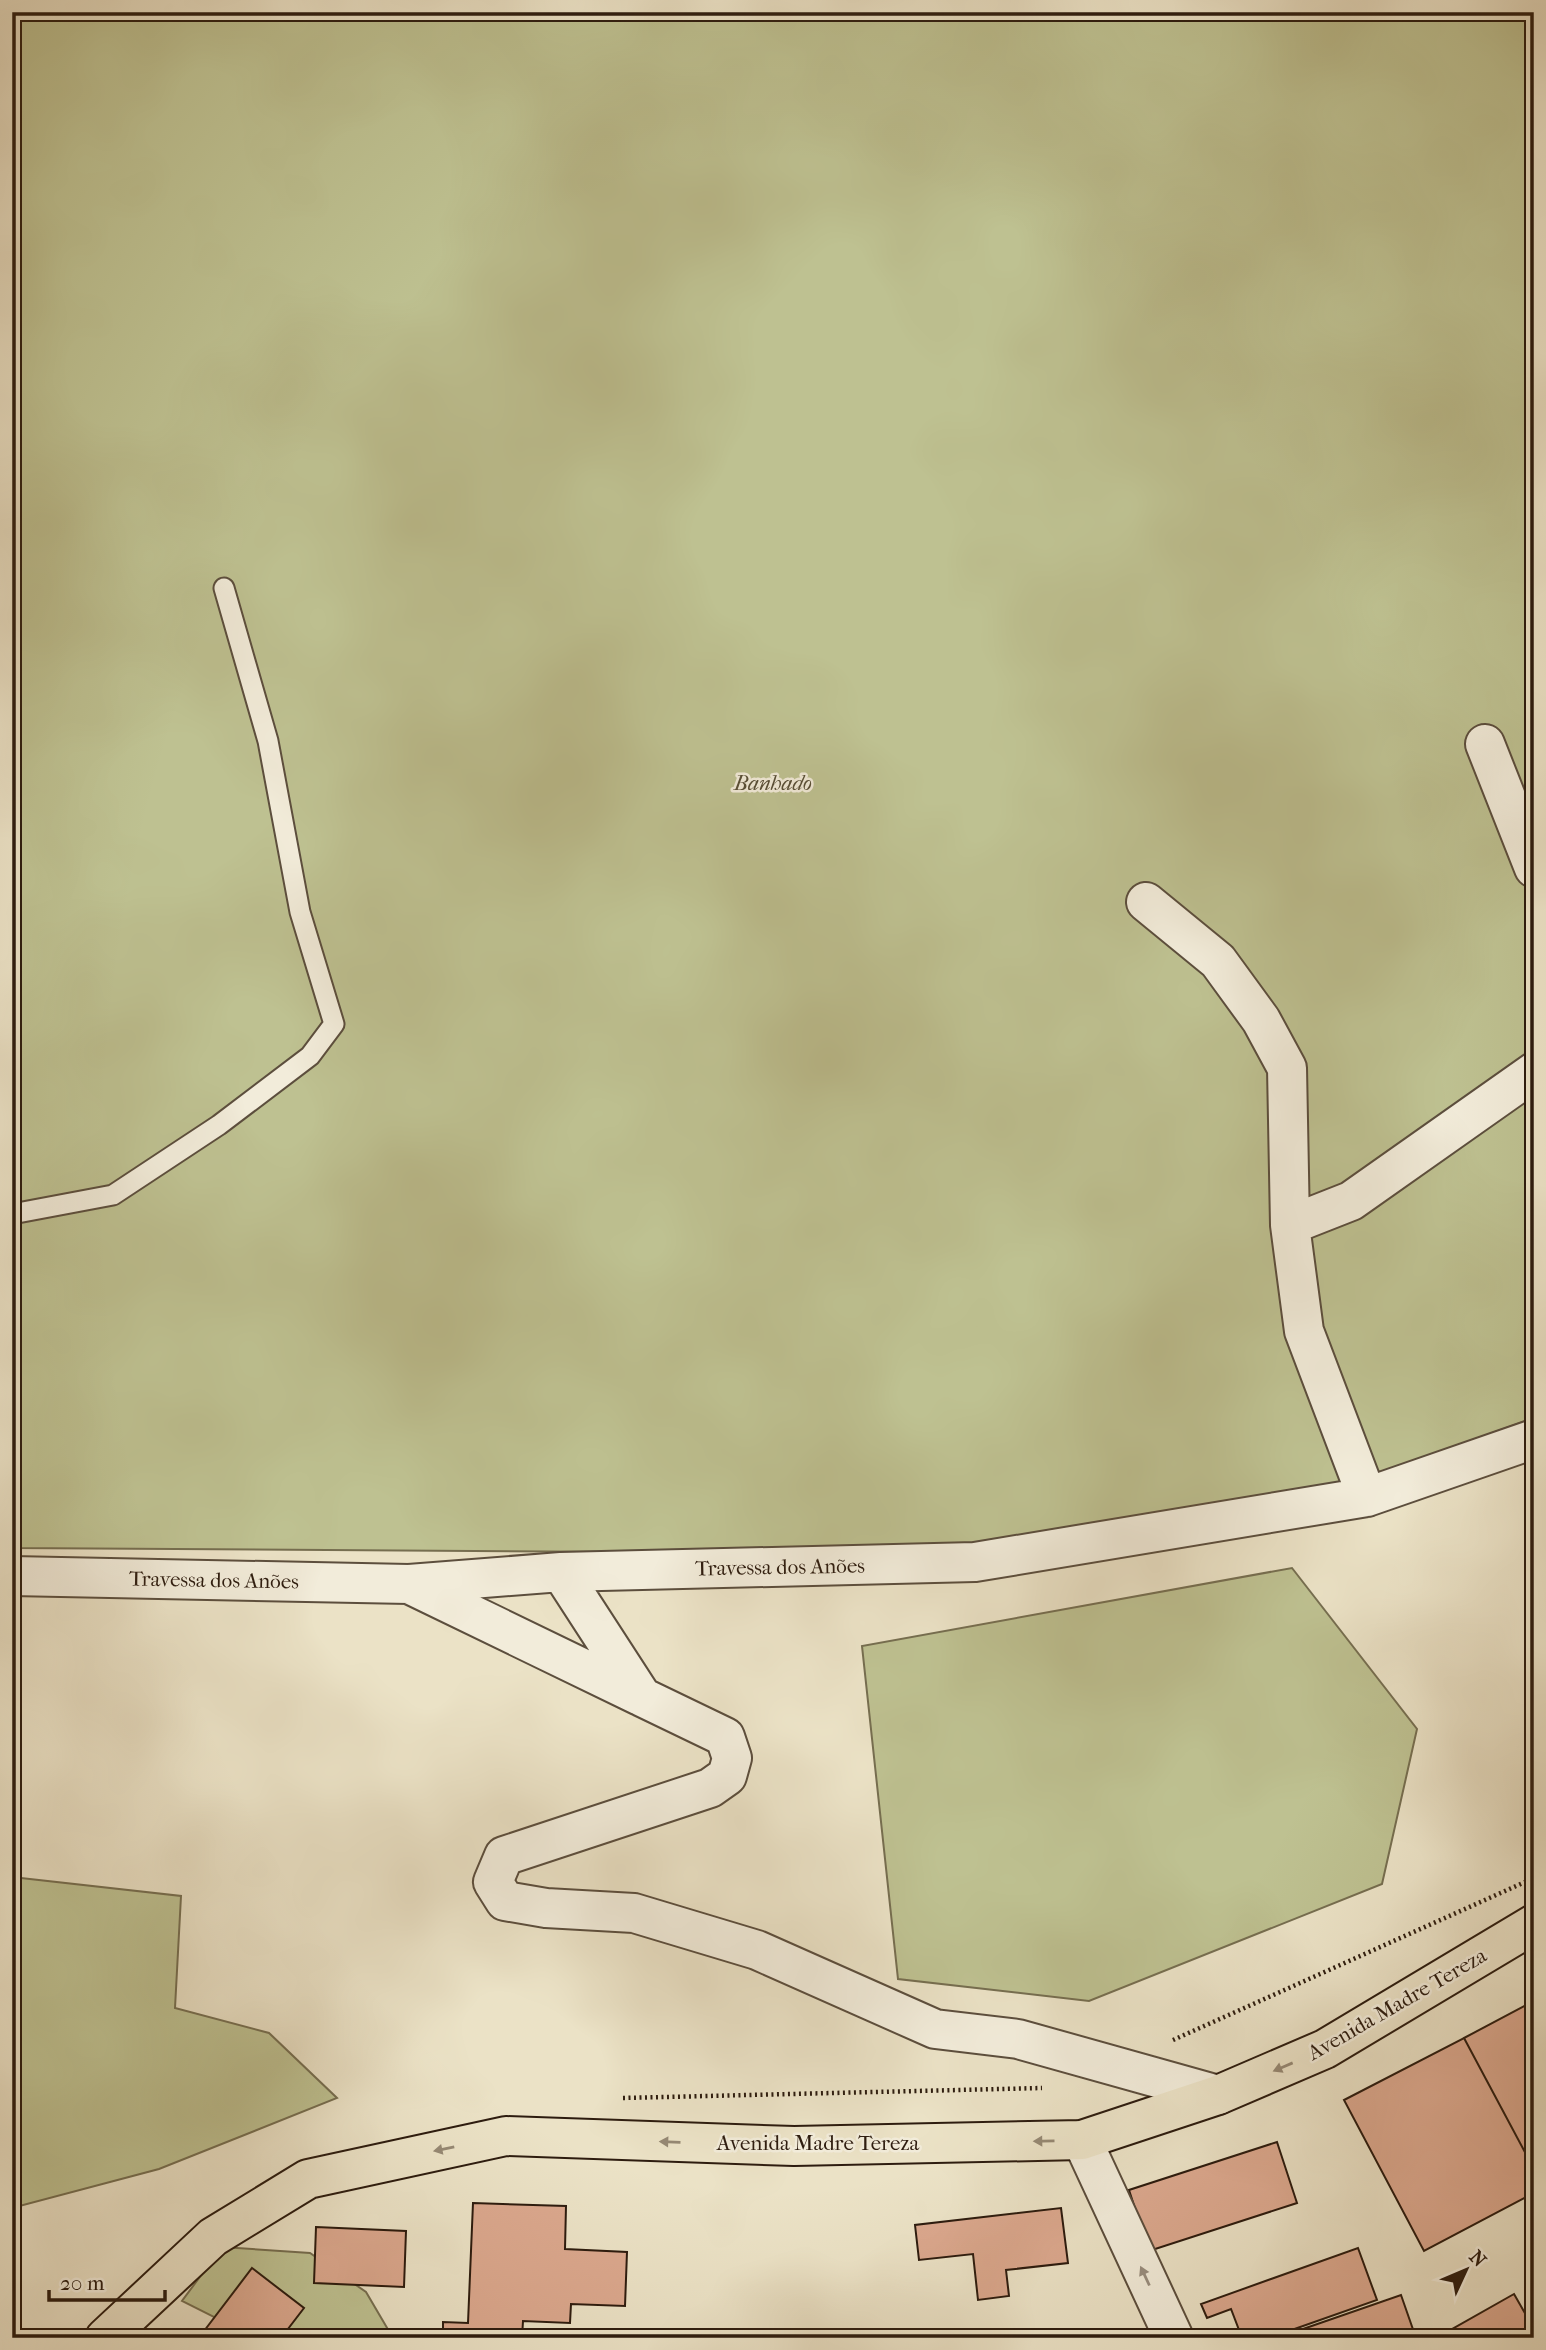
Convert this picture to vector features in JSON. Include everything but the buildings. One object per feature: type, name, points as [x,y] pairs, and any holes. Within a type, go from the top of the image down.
[{"type":"main road","name":"Avenida Madre Tereza","points":[[108,2336],[213,2237],[308,2179],[506,2136],[794,2147],[1082,2140],[1218,2095],[1325,2049],[1534,1924]]},
{"type":"street","points":[[1485,744],[1534,868]]},
{"type":"street","points":[[1146,902],[1218,961],[1261,1020],[1287,1068],[1290,1225],[1304,1331],[1367,1497]]},
{"type":"street","points":[[1290,1225],[1351,1201],[1534,1072]]},
{"type":"street","name":"Travessa dos Anões","points":[[12,1576],[409,1584],[561,1572],[975,1562],[1367,1497],[1534,1439]]},
{"type":"street","points":[[561,1572],[642,1697]]},
{"type":"street","points":[[409,1584],[725,1737],[732,1758],[727,1776],[710,1788],[504,1856],[493,1882],[505,1901],[546,1908],[634,1913],[757,1950],[934,2029],[1018,2039],[1218,2095]]},
{"type":"street","points":[[1082,2140],[1174,2338]]},
{"type":"lane","points":[[12,1214],[113,1195],[219,1125],[310,1056],[334,1024],[300,912],[268,741],[225,588]]},
{"type":"path","points":[[1114,2067],[1534,1878]]},
{"type":"path","points":[[616,2098],[1054,2088]]},
{"type":"green space","name":"Banhado","points":[[12,12],[1534,12],[1534,1418],[1372,1476],[961,1554],[12,1548]]},
{"type":"green space","points":[[1292,1568],[1417,1729],[1382,1884],[1089,2001],[898,1979],[862,1646]]},
{"type":"green space","points":[[12,1877],[181,1896],[175,2008],[269,2033],[337,2098],[159,2169],[12,2208]]},
{"type":"green space","points":[[222,2247],[310,2253],[366,2292],[393,2338],[256,2338],[182,2301]]}]
